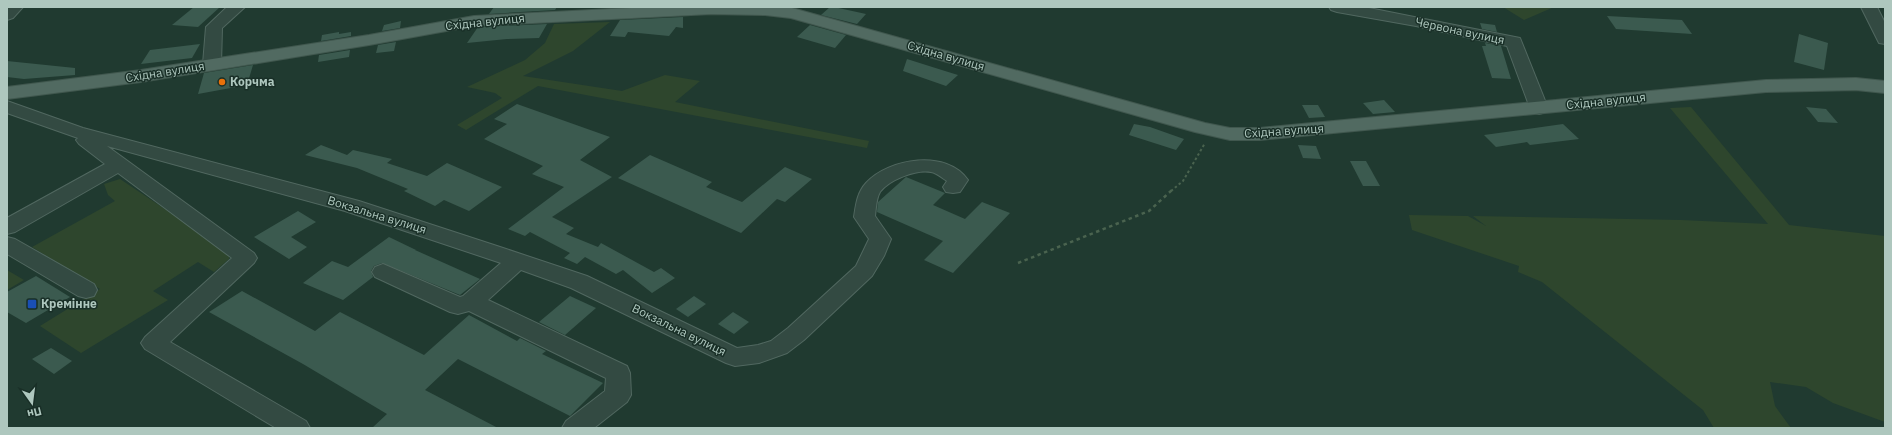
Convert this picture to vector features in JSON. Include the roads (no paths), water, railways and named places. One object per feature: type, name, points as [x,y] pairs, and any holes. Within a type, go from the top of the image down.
[{"type":"main road","name":"Східна вулиця","points":[[7,94],[134,77],[369,40],[474,21],[711,9],[795,10],[1230,134],[1260,134],[1766,86],[1856,84],[1885,87]]},
{"type":"street","points":[[7,15],[15,7]]},
{"type":"street","points":[[212,64],[214,27],[236,7]]},
{"type":"street","name":"Червона вулиця","points":[[1337,7],[1416,21],[1514,42],[1539,108]]},
{"type":"street","points":[[1869,7],[1885,39]]},
{"type":"street","name":"Вокзальна вулиця","points":[[7,107],[76,132],[352,206],[579,282],[735,357],[759,354],[779,347],[796,334],[864,271],[873,256],[880,239],[864,217],[866,204],[870,191],[884,179],[922,164],[935,166],[946,170],[958,180],[953,187]]},
{"type":"street","points":[[76,132],[246,258],[154,343],[297,428]]},
{"type":"street","points":[[7,227],[119,164]]},
{"type":"street","points":[[7,244],[86,290]]},
{"type":"street","points":[[383,272],[458,306],[472,302],[517,261]]},
{"type":"street","points":[[472,302],[618,374],[618,395],[575,428]]},
{"type":"place","name":"Корчма","points":[[222,82]]},
{"type":"place","name":"Кремінне","points":[[32,304]]}]
